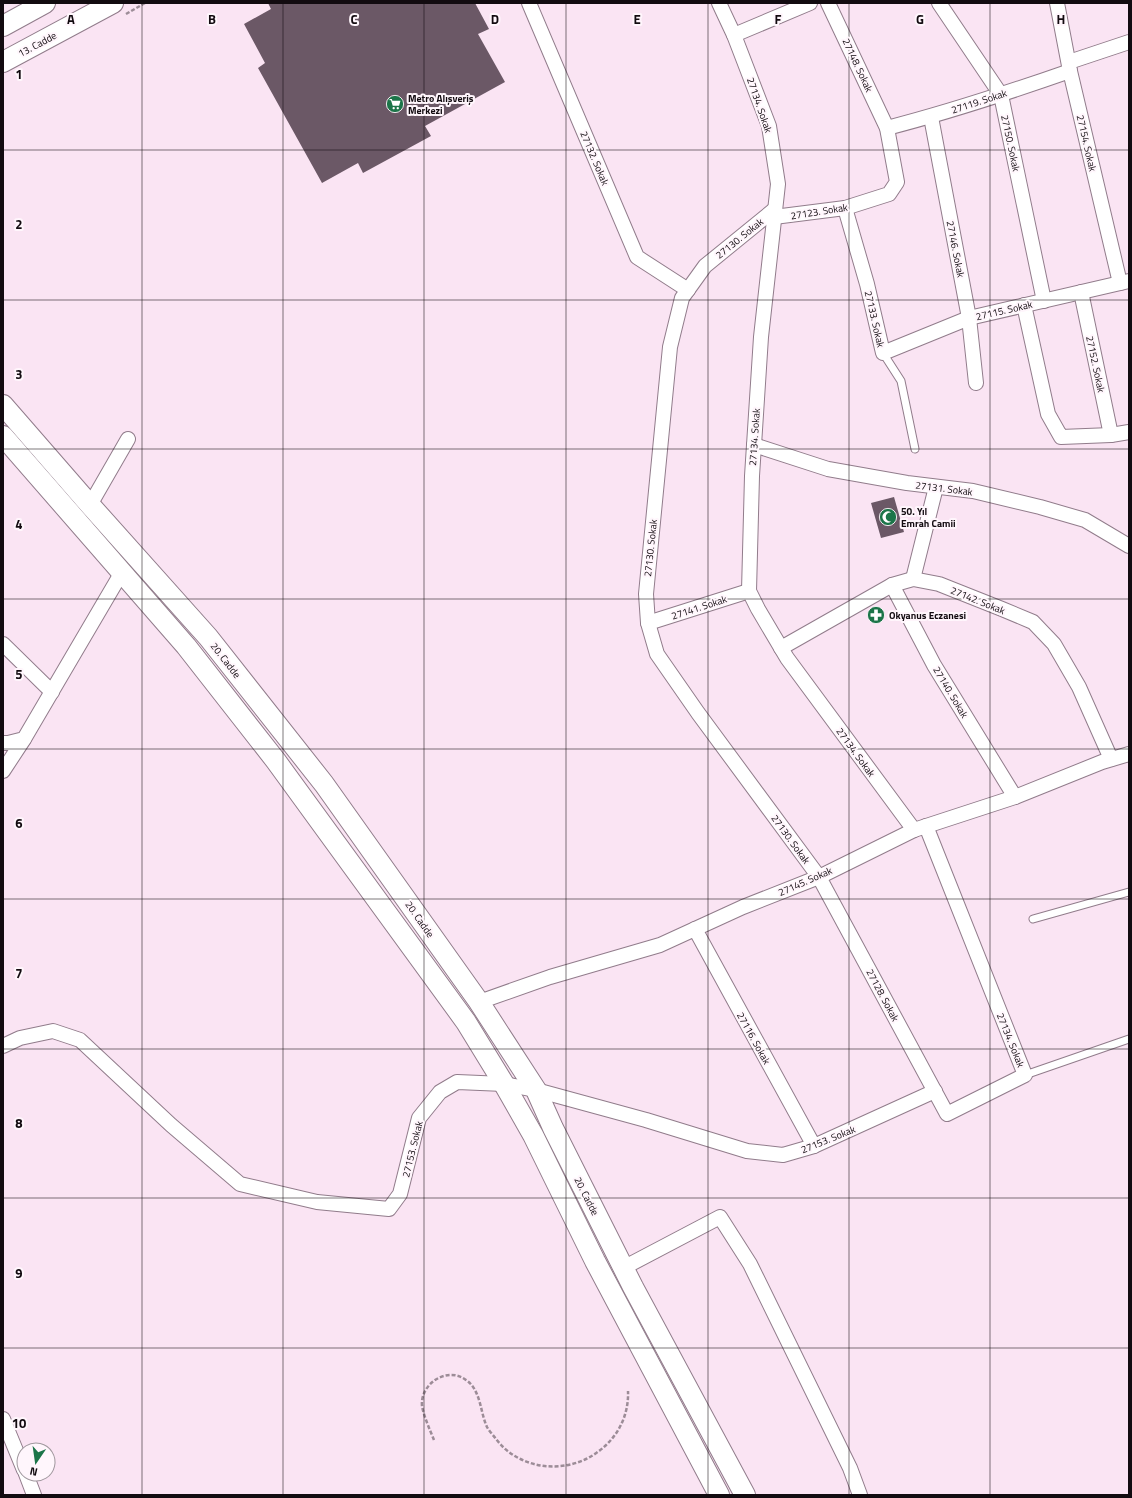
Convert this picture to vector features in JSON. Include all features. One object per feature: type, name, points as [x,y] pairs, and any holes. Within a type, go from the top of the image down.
[{"type":"main road","points":[[3,26],[45,3]]},
{"type":"main road","name":"13. Cadde","points":[[3,62],[113,3]]},
{"type":"main road","name":"20. Cadde","points":[[3,405],[208,637],[324,784],[479,1002],[536,1090],[553,1128],[623,1268],[745,1495]]},
{"type":"main road","points":[[3,436],[186,646],[276,761],[466,1022],[533,1135],[602,1275],[719,1495]]},
{"type":"street","name":"27132. Sokak","points":[[529,3],[637,257],[688,290]]},
{"type":"street","name":"27134. Sokak","points":[[719,3],[734,35],[769,126],[778,184],[761,337],[754,445],[749,591],[787,658],[920,828],[1025,1076]]},
{"type":"street","points":[[734,35],[810,3]]},
{"type":"street","name":"27148. Sokak","points":[[828,3],[887,128]]},
{"type":"street","name":"27150. Sokak","points":[[939,3],[1001,95],[1044,301]]},
{"type":"street","name":"27154. Sokak","points":[[1057,3],[1070,66],[1124,282]]},
{"type":"street","name":"27119. Sokak","points":[[887,128],[931,117],[1001,95],[1129,42]]},
{"type":"street","name":"27146. Sokak","points":[[931,117],[969,318],[976,383]]},
{"type":"street","name":"27123. Sokak","points":[[775,213],[845,208],[889,194],[897,182],[887,128]]},
{"type":"street","name":"27133. Sokak","points":[[845,208],[867,284],[883,353]]},
{"type":"street","name":"27130. Sokak","points":[[775,213],[705,266],[682,298],[670,348],[646,594],[648,623],[657,654],[819,877]]},
{"type":"street","name":"27115. Sokak","points":[[883,353],[969,318],[1124,282]]},
{"type":"street","name":"27152. Sokak","points":[[1081,292],[1111,435]]},
{"type":"street","points":[[1024,305],[1048,414],[1061,437],[1111,435],[1129,432]]},
{"type":"street","points":[[90,505],[128,439]]},
{"type":"street","name":"27131. Sokak","points":[[754,445],[828,469],[906,483],[973,491],[1040,506],[1085,520],[1129,546]]},
{"type":"street","points":[[913,579],[936,486]]},
{"type":"street","points":[[3,771],[24,739],[122,572]]},
{"type":"street","name":"27142. Sokak","points":[[781,648],[892,585],[913,579],[939,584],[1002,608],[1033,622],[1054,644],[1079,686],[1111,759]]},
{"type":"street","name":"27140. Sokak","points":[[892,585],[934,666],[1015,797]]},
{"type":"street","name":"27141. Sokak","points":[[648,623],[749,591]]},
{"type":"street","points":[[3,644],[52,692]]},
{"type":"street","points":[[3,743],[24,739]]},
{"type":"street","name":"27145. Sokak","points":[[479,1002],[550,977],[660,944],[744,907],[819,877],[920,828],[1015,797],[1102,762],[1129,754]]},
{"type":"street","name":"27128. Sokak","points":[[819,877],[947,1114],[1025,1076]]},
{"type":"street","name":"27116. Sokak","points":[[694,929],[814,1146]]},
{"type":"street","name":"27153. Sokak","points":[[3,1046],[20,1038],[53,1031],[80,1040],[171,1125],[240,1184],[316,1202],[389,1209],[400,1194],[418,1118],[440,1092],[457,1082],[504,1084],[536,1090],[646,1120],[748,1151],[783,1155],[814,1146],[935,1091]]},
{"type":"street","points":[[623,1268],[720,1217],[750,1264],[850,1468],[860,1495]]},
{"type":"street","points":[[3,1418],[16,1450]]},
{"type":"street","points":[[29,1482],[34,1495]]},
{"type":"lane","name":"27133. Sokak","points":[[883,353],[902,381],[915,449]]},
{"type":"lane","points":[[1033,919],[1129,892]]},
{"type":"lane","points":[[1025,1076],[1129,1039]]},
{"type":"path","points":[[434,1440],[422,1406],[426,1388],[432,1381],[440,1377],[453,1375],[466,1380],[477,1393],[479,1405],[487,1428],[502,1446],[521,1460],[544,1467],[567,1466],[575,1464],[590,1458],[608,1444],[622,1425],[629,1402],[628,1391]]},
{"type":"building","name":"Metro Alışveriş Merkezi","points":[[268,3],[475,3],[489,29],[478,34],[505,82],[425,126],[431,136],[363,173],[358,163],[322,183],[258,68],[265,63],[244,24],[271,9]]},
{"type":"building","name":"50. Yıl Emrah Camii","points":[[894,497],[904,532],[881,538],[871,503]]},
{"type":"place","name":"Metro Alışveriş Merkezi","points":[[395,104]]},
{"type":"place","name":"50. Yıl Emrah Camii","points":[[888,517]]},
{"type":"place","name":"Okyanus Eczanesi","points":[[876,615]]}]
